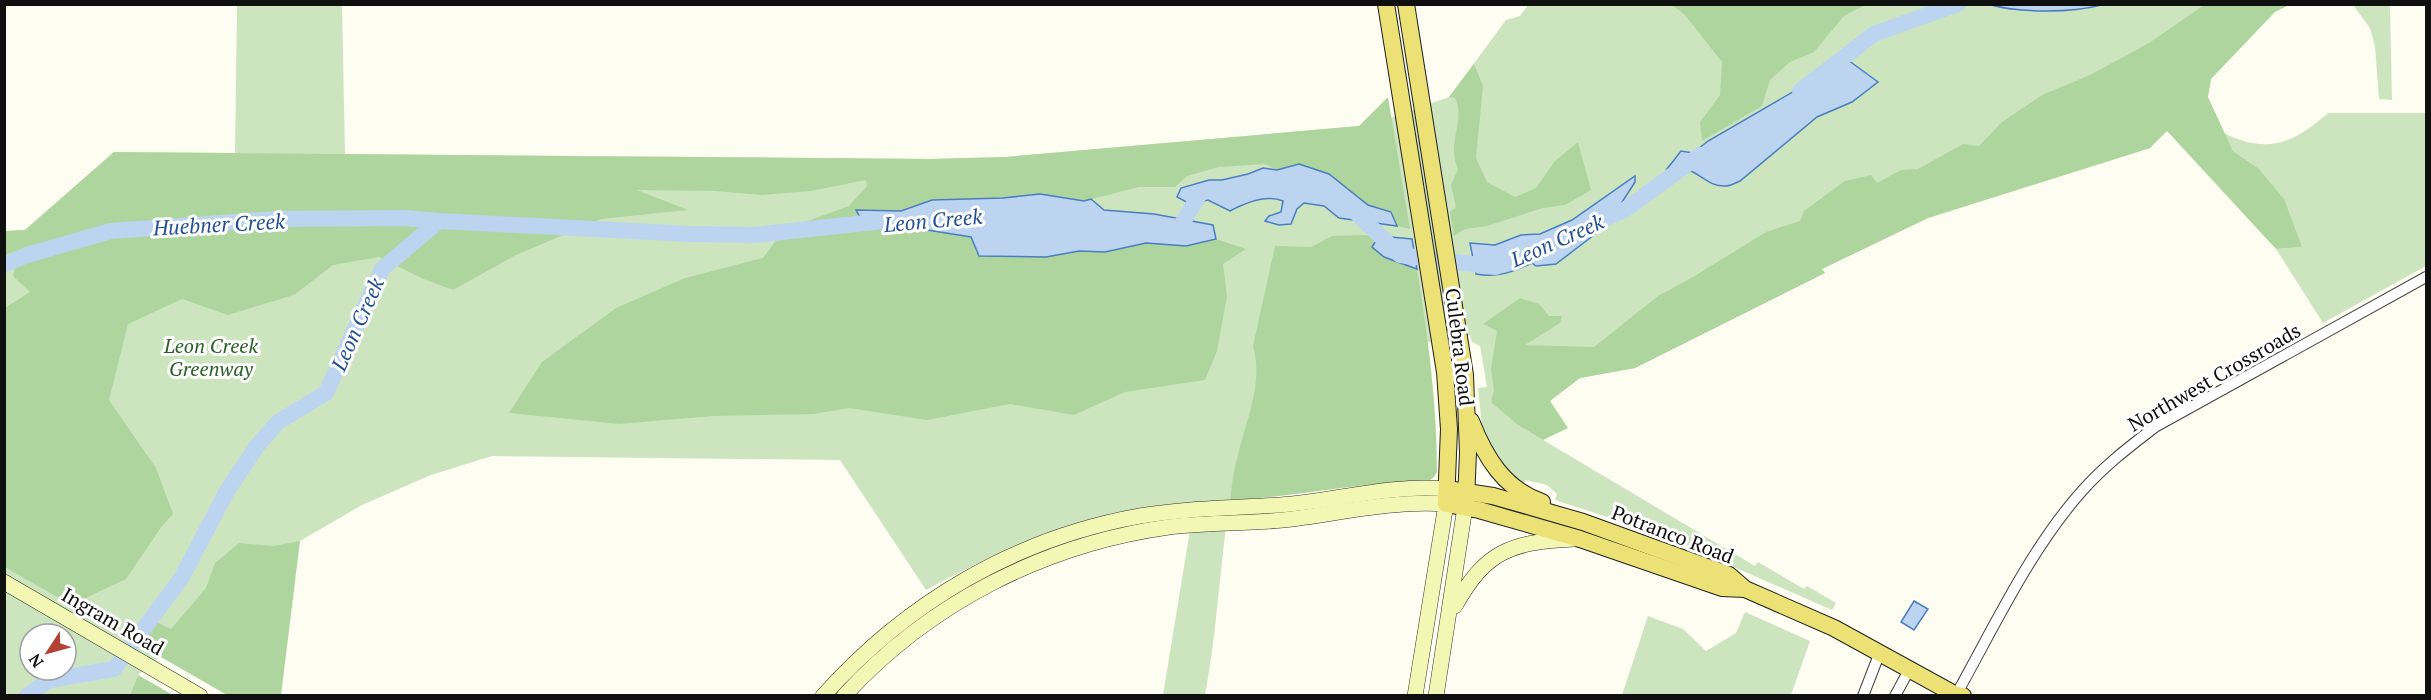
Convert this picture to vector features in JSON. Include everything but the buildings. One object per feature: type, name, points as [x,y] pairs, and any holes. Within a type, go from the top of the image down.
[{"type":"main road","name":"Culebra Road","points":[[1386,4],[1441,347],[1449,414],[1446,496]]},
{"type":"main road","name":"Culebra Road","points":[[1407,4],[1461,344],[1467,413],[1466,499]]},
{"type":"main road","points":[[1467,413],[1482,447],[1502,477],[1528,496],[1566,511],[1583,522]]},
{"type":"main road","name":"Potranco Road","points":[[1446,496],[1583,522],[1729,574],[1745,589]]},
{"type":"main road","name":"Potranco Road","points":[[1466,499],[1722,588],[1745,589]]},
{"type":"main road","points":[[1745,589],[1834,628],[1959,695]]},
{"type":"street","points":[[1411,32],[1413,4]]},
{"type":"street","name":"Northwest Crossroads","points":[[1959,695],[2048,535],[2080,493],[2119,454],[2155,427],[2427,277]]},
{"type":"street","name":"Potranco Road","points":[[823,696],[862,655],[897,625],[948,590],[996,563],[1072,533],[1118,520],[1169,520],[1383,490],[1446,496]]},
{"type":"street","name":"Culebra Road","points":[[1415,696],[1446,496]]},
{"type":"street","name":"Culebra Road","points":[[1436,696],[1466,499]]},
{"type":"street","name":"Potranco Road","points":[[844,696],[876,663],[911,634],[948,608],[1003,577],[1078,547],[1122,536],[1169,520]]},
{"type":"street","points":[[1449,617],[1473,577],[1500,554],[1529,543],[1580,539]]},
{"type":"street","points":[[996,563],[1003,577]]},
{"type":"street","name":"Ingram Road","points":[[4,582],[200,696]]},
{"type":"street","points":[[1863,696],[1881,652]]},
{"type":"street","points":[[1895,696],[1910,668]]},
{"type":"green space","name":"Leon Creek Greenway","points":[[237,5],[342,5],[345,154],[931,159],[1006,157],[1359,126],[1390,118],[1449,97],[1506,20],[1520,16],[1528,5],[2280,5],[2213,68],[2150,148],[1928,218],[1822,269],[1825,273],[1635,368],[1580,378],[1518,425],[1755,566],[1758,562],[1804,589],[1807,586],[1836,603],[1832,610],[1654,532],[1555,500],[1557,494],[1547,485],[1526,480],[1522,485],[1493,454],[1482,427],[1478,388],[1487,387],[1480,346],[1472,342],[1470,335],[1418,344],[1232,487],[1205,695],[1163,695],[1189,536],[1192,502],[1120,512],[1086,520],[1039,536],[993,556],[926,590],[840,460],[492,456],[431,475],[362,505],[300,541],[138,675],[130,695],[5,695],[4,231],[25,230],[114,152],[235,153]]},
{"type":"green space","points":[[1672,5],[1865,5],[1844,16],[1814,52],[1790,62],[1770,80],[1762,106],[1702,141],[1700,122],[1720,95],[1722,62],[1685,15]]},
{"type":"green space","points":[[2204,5],[2289,5],[2275,12],[2211,79],[2208,97],[2233,151],[2258,168],[2284,199],[2302,247],[2276,249],[2167,131],[2150,148],[1928,218],[1822,269],[1825,273],[1635,368],[1580,378],[1550,401],[1568,428],[1543,440],[1518,425],[1491,402],[1494,390],[1491,369],[1497,331],[1483,324],[1520,298],[1539,304],[1549,316],[1562,316],[1560,323],[1525,345],[1594,347],[1658,296],[1766,232],[1800,221],[1804,211],[1845,181],[1871,175],[1877,183],[1901,170],[1918,169],[1963,144],[1979,146],[2002,122],[2042,95],[2090,75],[2149,43]]},
{"type":"green space","points":[[2353,5],[2390,5],[2392,100],[2379,99],[2375,46],[2370,28]]},
{"type":"green space","points":[[1474,64],[1483,86],[1476,158],[1487,182],[1515,197],[1536,188],[1555,161],[1578,142],[1591,190],[1565,205],[1543,208],[1487,226],[1465,229],[1454,236],[1450,212],[1456,207],[1451,185],[1458,169],[1454,150],[1458,106],[1455,98],[1449,97]]},
{"type":"green space","points":[[1388,97],[1410,229],[1397,226],[1391,212],[1368,205],[1329,174],[1299,164],[1277,170],[1266,164],[1219,167],[1187,176],[1175,187],[1139,187],[1084,201],[1040,194],[1003,198],[932,200],[865,226],[927,230],[971,237],[1046,257],[1079,251],[1105,252],[1146,243],[1186,246],[1216,239],[1246,249],[1223,264],[1227,296],[1217,351],[1205,380],[1125,392],[1074,415],[1010,404],[927,420],[849,408],[814,414],[713,416],[619,424],[509,413],[542,362],[616,308],[685,278],[763,258],[780,235],[802,223],[849,206],[867,186],[866,180],[811,191],[762,195],[715,191],[637,190],[688,210],[601,219],[514,256],[453,290],[421,278],[379,257],[333,265],[294,295],[228,315],[182,299],[128,324],[109,400],[156,468],[173,514],[162,526],[126,579],[71,605],[5,567],[5,308],[30,292],[13,276],[19,250],[5,255],[5,231],[25,230],[114,152],[931,159],[1006,157],[1359,126]]},
{"type":"green space","points":[[2328,113],[2426,113],[2426,266],[2323,323],[2276,249],[2301,247],[2258,168],[2233,151],[2224,133],[2239,140],[2254,143],[2279,143],[2303,132]]},
{"type":"green space","points":[[1332,236],[1379,236],[1372,247],[1384,257],[1417,269],[1431,370],[1437,472],[1430,480],[1230,500],[1234,469],[1255,389],[1256,360],[1253,346],[1275,246],[1311,247]]},
{"type":"green space","points":[[300,541],[281,695],[227,695],[126,637],[146,617],[171,629],[206,588],[215,563],[239,543],[274,546]]},
{"type":"green space","points":[[1745,612],[1810,641],[1791,695],[1622,695],[1648,616],[1683,629],[1706,651],[1736,633]]},
{"type":"green space","points":[[138,675],[173,695],[130,695]]},
{"type":"water","points":[[1991,5],[2101,5],[2076,10],[2046,11],[2016,10]]},
{"type":"water","points":[[1848,60],[1878,82],[1852,102],[1817,117],[1740,181],[1728,186],[1718,185],[1686,169],[1667,169],[1681,151],[1693,153],[1708,141]]},
{"type":"water","points":[[1299,164],[1329,174],[1368,205],[1391,212],[1397,226],[1339,218],[1324,206],[1304,203],[1297,209],[1291,224],[1279,225],[1265,221],[1269,216],[1281,212],[1283,201],[1276,199],[1256,200],[1230,211],[1208,200],[1190,204],[1177,197],[1181,188],[1209,180],[1222,180],[1263,168],[1277,170]]},
{"type":"water","points":[[1635,176],[1635,182],[1612,218],[1598,232],[1556,264],[1536,266],[1532,263],[1505,273],[1476,274],[1470,243],[1495,245],[1521,235],[1540,234],[1572,220]]},
{"type":"water","points":[[1040,194],[1084,201],[1091,199],[1104,210],[1154,214],[1213,225],[1216,239],[1186,246],[1146,243],[1105,252],[1079,251],[1046,257],[979,256],[971,237],[927,230],[865,226],[856,210],[901,211],[932,200],[1003,198]]},
{"type":"water","points":[[1379,236],[1412,239],[1417,269],[1384,257],[1372,247]]},
{"type":"water","points":[[1914,601],[1928,609],[1914,630],[1901,622]]},
{"type":"waterway","name":"Leon Creek","points":[[1800,91],[1874,34],[1958,4]]},
{"type":"waterway","name":"Leon Creek","points":[[1594,224],[1626,209],[1700,155]]},
{"type":"waterway","name":"Leon Creek","points":[[1167,226],[1180,227],[1201,192],[1208,191]]},
{"type":"waterway","name":"Leon Creek","points":[[1348,205],[1400,255],[1496,267]]},
{"type":"waterway","name":"Huebner Creek","points":[[4,265],[27,255],[111,231],[276,219],[405,218],[439,221]]},
{"type":"waterway","name":"Leon Creek","points":[[27,696],[49,680],[114,669],[182,577],[227,491],[257,446],[278,422],[326,393],[382,269],[439,221],[690,234],[754,235],[884,221]]}]
